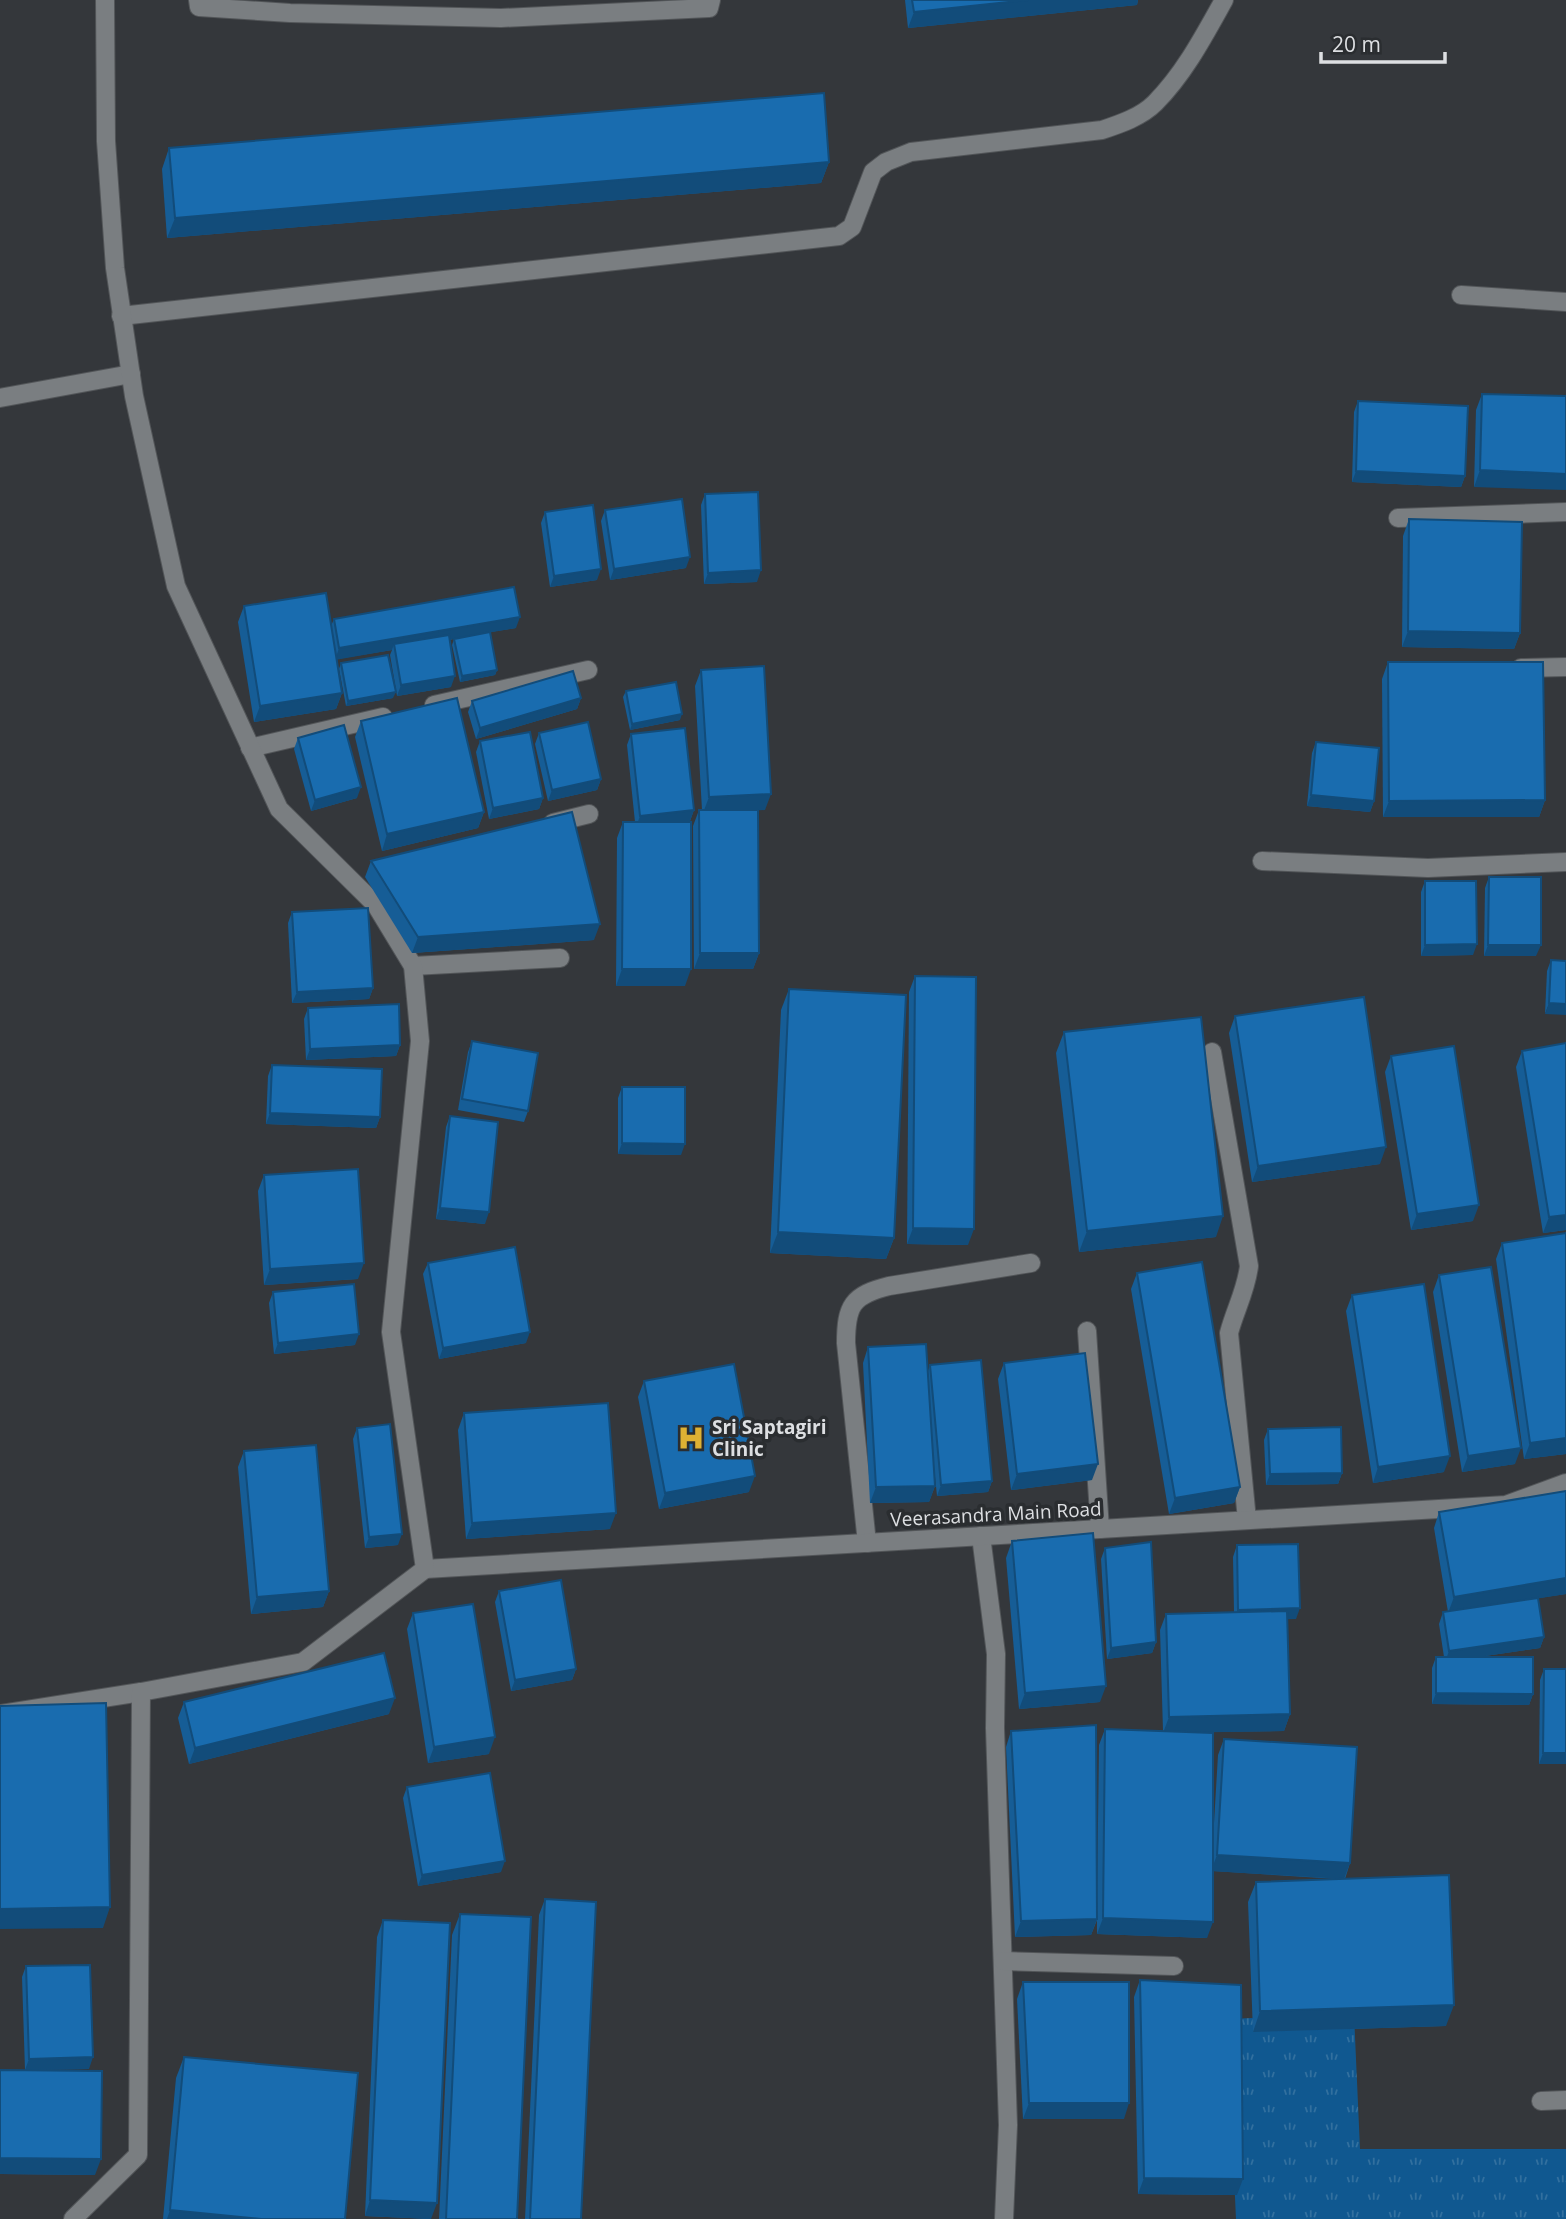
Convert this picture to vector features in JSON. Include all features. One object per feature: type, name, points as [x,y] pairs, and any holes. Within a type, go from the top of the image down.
[{"type":"street","points":[[0,1714],[141,1692],[303,1662],[425,1569],[391,1332],[420,1041],[413,967],[376,905],[352,873],[279,809],[176,586],[131,374],[115,268],[106,141],[105,0]]},
{"type":"street","points":[[198,0],[199,6],[290,13],[501,18],[709,8],[711,0]]},
{"type":"street","points":[[121,316],[839,236],[852,227],[873,172],[886,162],[911,152],[1102,130],[1127,121],[1154,104],[1197,49],[1224,0]]},
{"type":"street","points":[[1461,295],[1566,302]]},
{"type":"street","points":[[0,398],[131,374]]},
{"type":"street","points":[[1398,518],[1566,512]]},
{"type":"street","points":[[1500,668],[1566,667]]},
{"type":"street","points":[[250,747],[587,670]]},
{"type":"street","points":[[535,828],[589,814]]},
{"type":"street","points":[[1262,861],[1428,869],[1566,862]]},
{"type":"street","points":[[413,967],[560,958]]},
{"type":"street","points":[[1212,1052],[1249,1266],[1247,1285],[1233,1316],[1229,1334],[1247,1520]]},
{"type":"street","points":[[867,1543],[846,1343],[846,1323],[852,1304],[868,1291],[889,1286],[1031,1264]]},
{"type":"street","points":[[1087,1331],[1100,1529]]},
{"type":"street","name":"Veerasandra Main Road","points":[[425,1569],[1506,1505],[1566,1483]]},
{"type":"street","points":[[981,1536],[996,1654],[995,1728],[1007,2125],[1004,2219]]},
{"type":"street","points":[[73,2219],[138,2155],[141,1692]]},
{"type":"street","points":[[1003,1962],[1174,1966]]},
{"type":"street","points":[[1541,2101],[1566,2100]]},
{"type":"green space","points":[[1354,2014],[1360,2149],[1566,2149],[1566,2219],[1236,2219],[1227,2019]]},
{"type":"building","points":[[912,0],[1028,0],[914,12]]},
{"type":"building","points":[[824,93],[829,162],[175,218],[169,148]]},
{"type":"building","points":[[1482,394],[1566,396],[1566,474],[1480,470]]},
{"type":"building","points":[[1358,401],[1468,406],[1465,476],[1356,471]]},
{"type":"building","points":[[758,492],[761,570],[708,573],[705,494]]},
{"type":"building","points":[[682,499],[690,557],[614,569],[605,510]]},
{"type":"building","points":[[593,505],[601,569],[554,576],[545,512]]},
{"type":"building","points":[[1409,519],[1522,522],[1520,633],[1408,631]]},
{"type":"building","points":[[514,587],[520,617],[339,648],[334,619]]},
{"type":"building","points":[[326,593],[342,693],[260,706],[244,606]]},
{"type":"building","points":[[490,632],[497,670],[462,676],[454,639]]},
{"type":"building","points":[[449,635],[455,676],[401,685],[394,644]]},
{"type":"building","points":[[388,655],[396,692],[348,701],[341,663]]},
{"type":"building","points":[[1388,662],[1543,662],[1545,800],[1389,801]]},
{"type":"building","points":[[764,666],[771,794],[709,797],[701,670]]},
{"type":"building","points":[[573,671],[581,698],[480,728],[472,701]]},
{"type":"building","points":[[676,682],[682,714],[632,724],[626,691]]},
{"type":"building","points":[[457,698],[484,812],[387,834],[361,721]]},
{"type":"building","points":[[588,722],[601,779],[552,790],[539,733]]},
{"type":"building","points":[[344,725],[361,787],[315,800],[298,738]]},
{"type":"building","points":[[685,728],[694,810],[640,816],[631,734]]},
{"type":"building","points":[[530,732],[543,798],[493,808],[480,741]]},
{"type":"building","points":[[1316,742],[1379,748],[1374,801],[1311,795]]},
{"type":"building","points":[[699,810],[758,810],[759,953],[700,953]]},
{"type":"building","points":[[572,812],[600,924],[418,937],[371,861]]},
{"type":"building","points":[[623,822],[691,822],[691,969],[622,969]]},
{"type":"building","points":[[1489,877],[1541,877],[1541,945],[1488,945]]},
{"type":"building","points":[[1425,881],[1476,881],[1477,944],[1425,945]]},
{"type":"building","points":[[368,908],[373,988],[297,992],[292,912]]},
{"type":"building","points":[[1551,960],[1566,961],[1566,1004],[1549,1003]]},
{"type":"building","points":[[915,976],[976,977],[974,1229],[913,1228]]},
{"type":"building","points":[[789,989],[906,995],[894,1238],[778,1232]]},
{"type":"building","points":[[1364,997],[1386,1147],[1258,1166],[1235,1016]]},
{"type":"building","points":[[399,1004],[400,1045],[310,1049],[308,1008]]},
{"type":"building","points":[[1201,1017],[1223,1216],[1087,1231],[1064,1032]]},
{"type":"building","points":[[472,1041],[538,1053],[528,1111],[462,1099]]},
{"type":"building","points":[[1566,1043],[1566,1215],[1549,1217],[1522,1051]]},
{"type":"building","points":[[1454,1046],[1479,1205],[1417,1214],[1391,1056]]},
{"type":"building","points":[[272,1065],[382,1069],[380,1117],[270,1113]]},
{"type":"building","points":[[622,1087],[685,1087],[685,1144],[622,1143]]},
{"type":"building","points":[[450,1116],[498,1122],[489,1212],[440,1208]]},
{"type":"building","points":[[358,1169],[364,1263],[270,1269],[264,1175]]},
{"type":"building","points":[[1566,1233],[1566,1438],[1530,1443],[1502,1243]]},
{"type":"building","points":[[515,1247],[530,1332],[443,1348],[428,1263]]},
{"type":"building","points":[[1202,1262],[1240,1487],[1175,1498],[1137,1273]]},
{"type":"building","points":[[1491,1267],[1521,1448],[1468,1456],[1439,1275]]},
{"type":"building","points":[[354,1284],[359,1334],[278,1343],[273,1292]]},
{"type":"building","points":[[1424,1284],[1450,1456],[1378,1467],[1352,1295]]},
{"type":"building","points":[[926,1344],[935,1486],[876,1487],[868,1347]]},
{"type":"building","points":[[1085,1353],[1098,1464],[1017,1474],[1004,1363]]},
{"type":"building","points":[[981,1360],[992,1481],[941,1485],[930,1365]]},
{"type":"building","points":[[734,1364],[755,1476],[665,1493],[644,1381]]},
{"type":"building","points":[[608,1403],[616,1513],[472,1523],[464,1413]]},
{"type":"building","points":[[390,1424],[402,1534],[369,1537],[357,1428]]},
{"type":"building","points":[[1341,1427],[1342,1473],[1270,1474],[1268,1429]]},
{"type":"building","points":[[316,1445],[329,1591],[257,1597],[244,1451]]},
{"type":"building","points":[[1566,1491],[1566,1578],[1454,1597],[1439,1512]]},
{"type":"building","points":[[1093,1533],[1106,1686],[1025,1693],[1012,1541]]},
{"type":"building","points":[[1151,1542],[1156,1642],[1111,1648],[1105,1548]]},
{"type":"building","points":[[1298,1544],[1300,1608],[1238,1610],[1237,1545]]},
{"type":"building","points":[[561,1580],[576,1669],[515,1680],[499,1591]]},
{"type":"building","points":[[1538,1598],[1544,1637],[1449,1651],[1443,1612]]},
{"type":"building","points":[[473,1604],[495,1737],[434,1747],[413,1613]]},
{"type":"building","points":[[1287,1611],[1290,1714],[1169,1717],[1166,1614]]},
{"type":"building","points":[[384,1653],[395,1698],[195,1748],[184,1702]]},
{"type":"building","points":[[1436,1657],[1533,1657],[1533,1694],[1436,1693]]},
{"type":"building","points":[[1544,1669],[1566,1669],[1566,1753],[1543,1753]]},
{"type":"building","points":[[106,1703],[110,1907],[0,1909],[0,1706]]},
{"type":"building","points":[[1096,1725],[1097,1919],[1021,1921],[1011,1731]]},
{"type":"building","points":[[1105,1729],[1213,1733],[1213,1922],[1103,1918]]},
{"type":"building","points":[[1224,1739],[1357,1747],[1350,1863],[1217,1855]]},
{"type":"building","points":[[490,1773],[505,1861],[422,1875],[407,1787]]},
{"type":"building","points":[[1449,1875],[1454,2005],[1260,2011],[1256,1882]]},
{"type":"building","points":[[545,1899],[596,1902],[581,2219],[530,2219]]},
{"type":"building","points":[[460,1914],[531,1917],[517,2219],[446,2219]]},
{"type":"building","points":[[383,1920],[450,1923],[437,2203],[370,2200]]},
{"type":"building","points":[[90,1965],[93,2057],[29,2059],[26,1966]]},
{"type":"building","points":[[1140,1980],[1241,1985],[1243,2179],[1144,2178]]},
{"type":"building","points":[[1023,1982],[1129,1982],[1129,2103],[1029,2103]]},
{"type":"building","points":[[184,2057],[358,2073],[345,2219],[261,2219],[170,2210]]},
{"type":"building","points":[[0,2070],[102,2071],[101,2159],[0,2158]]},
{"type":"place","name":"Sri Saptagiri Clinic","points":[[691,1438]]}]
